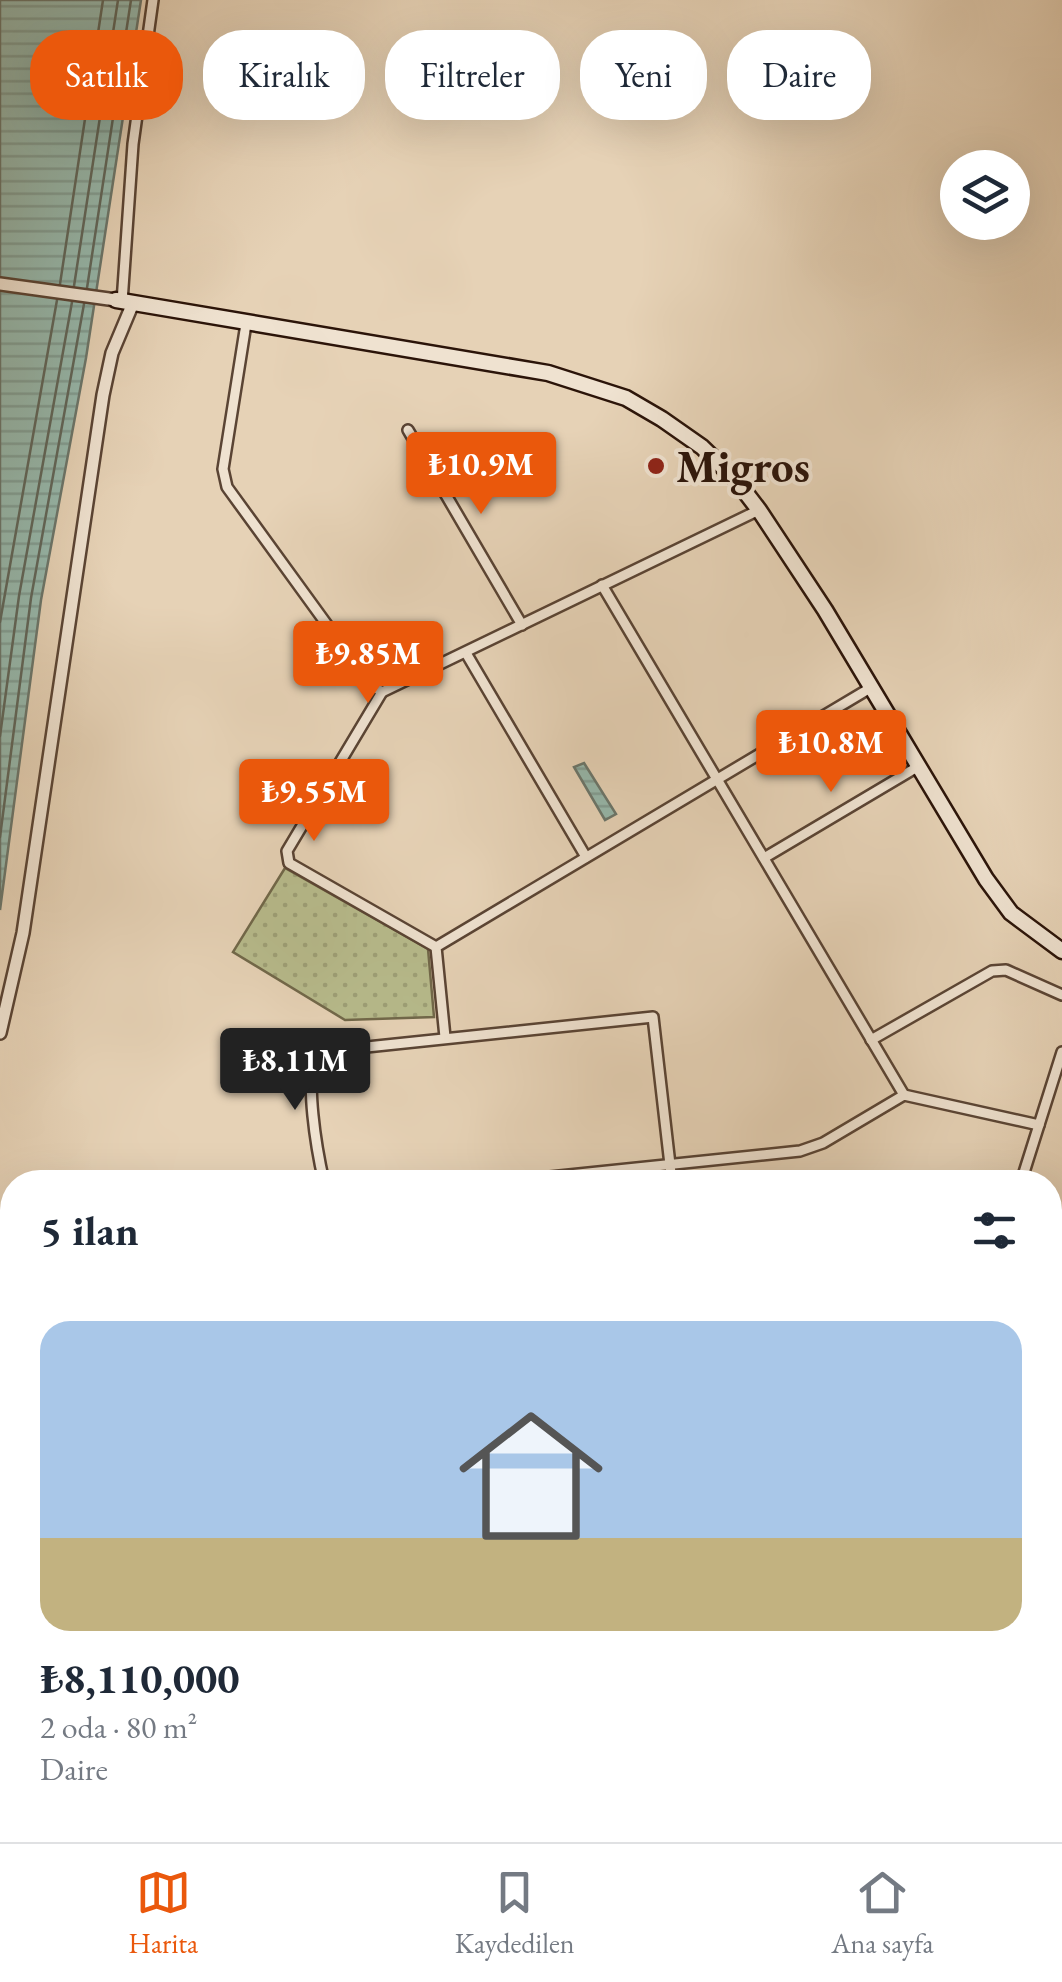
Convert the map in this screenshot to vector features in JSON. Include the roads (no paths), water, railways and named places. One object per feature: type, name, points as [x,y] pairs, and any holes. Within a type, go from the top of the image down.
[{"type":"main road","points":[[123,302],[548,373],[626,398],[702,447],[736,480],[759,510],[872,687],[986,879],[1011,913],[1062,950]]},
{"type":"street","points":[[0,1033],[23,933],[102,395],[123,302],[133,144],[153,0]]},
{"type":"street","points":[[0,284],[123,302]]},
{"type":"street","points":[[246,324],[223,468],[228,487],[370,684],[382,692]]},
{"type":"street","points":[[408,430],[522,624]]},
{"type":"street","points":[[436,948],[290,862],[288,852],[382,692],[759,510]]},
{"type":"street","points":[[602,584],[904,1095]]},
{"type":"street","points":[[466,652],[586,857]]},
{"type":"street","points":[[436,948],[872,687]]},
{"type":"street","points":[[764,858],[918,766]]},
{"type":"street","points":[[436,948],[445,1037]]},
{"type":"street","points":[[872,1040],[992,970],[1006,970],[1062,994]]},
{"type":"street","points":[[322,1170],[312,1091],[312,1060],[318,1052],[653,1017],[670,1170]]},
{"type":"street","points":[[1025,1170],[1062,1052]]},
{"type":"street","points":[[628,1170],[800,1152],[823,1143],[904,1095],[1039,1125]]},
{"type":"water","points":[[0,0],[141,0],[136,30],[30,30],[30,120],[123,120],[86,358],[41,600],[0,910]]},
{"type":"water","points":[[584,763],[616,814],[605,820],[574,767]]},
{"type":"place","name":"Migros","points":[[656,466]]}]
